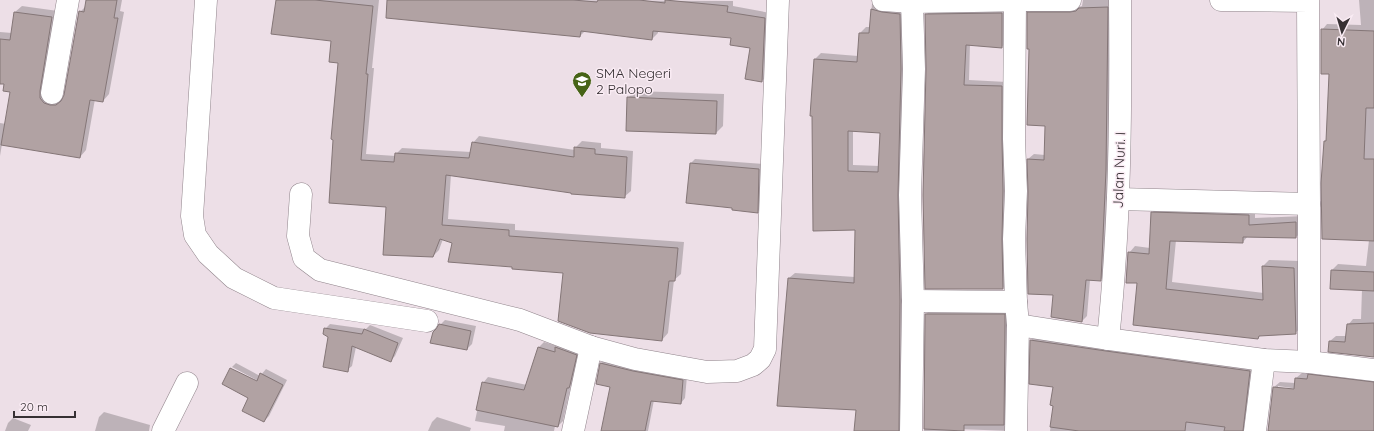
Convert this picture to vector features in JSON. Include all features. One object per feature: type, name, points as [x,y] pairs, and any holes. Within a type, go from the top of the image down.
[{"type":"street","points":[[52,93],[68,0]]},
{"type":"street","points":[[206,0],[192,216],[195,235],[208,254],[234,278],[274,298],[427,321]]},
{"type":"street","points":[[301,194],[298,236],[304,258],[320,270],[520,320],[591,347],[635,359],[707,372],[738,371],[753,365],[760,359],[765,349],[773,0]]},
{"type":"street","points":[[883,0],[912,2],[1070,0]]},
{"type":"street","points":[[1015,0],[1014,131],[1016,191],[1014,239],[1018,325],[1016,431]]},
{"type":"street","name":"Jalan Nuri. I","points":[[1108,339],[1114,283],[1118,199],[1121,84],[1120,0]]},
{"type":"street","points":[[1221,0],[1310,0],[1308,279],[1309,362]]},
{"type":"street","points":[[910,431],[914,301],[910,196],[914,70],[912,2]]},
{"type":"street","points":[[1118,199],[1309,204]]},
{"type":"street","points":[[914,301],[1016,302]]},
{"type":"street","points":[[1018,325],[1264,360],[1309,362],[1374,370]]},
{"type":"street","points":[[573,431],[591,347]]},
{"type":"street","points":[[1255,431],[1264,360]]},
{"type":"street","points":[[162,431],[187,383]]},
{"type":"building","points":[[86,0],[117,0],[114,18],[118,18],[103,102],[90,100],[80,158],[1,145],[10,92],[3,91],[4,84],[0,84],[0,39],[10,40],[14,12],[52,17],[40,98],[44,103],[56,105],[61,101],[64,95],[79,11],[84,12]]},
{"type":"building","points":[[276,0],[315,0],[373,6],[366,74],[368,74],[361,160],[394,162],[395,153],[469,158],[472,142],[574,157],[574,147],[595,149],[595,154],[627,157],[625,198],[571,194],[446,175],[442,225],[509,230],[509,236],[678,248],[675,281],[669,281],[662,341],[590,333],[558,321],[563,273],[448,262],[452,243],[440,239],[433,257],[383,255],[386,207],[329,203],[333,140],[331,139],[338,63],[329,62],[331,41],[271,34]]},
{"type":"building","points":[[387,0],[573,0],[597,2],[598,0],[639,0],[665,3],[665,0],[728,6],[727,12],[765,18],[762,82],[745,79],[750,48],[730,45],[731,38],[653,31],[652,40],[581,31],[580,37],[386,18]]},
{"type":"building","points":[[1108,7],[1106,170],[1101,281],[1086,280],[1082,322],[1051,317],[1053,295],[1028,294],[1027,159],[1044,160],[1045,126],[1027,125],[1029,49],[1027,49],[1027,12],[1070,12],[1076,11],[1079,8]]},
{"type":"building","points":[[871,9],[900,14],[901,69],[898,195],[900,301],[899,431],[854,431],[856,410],[777,406],[788,278],[854,283],[855,230],[813,231],[812,116],[810,116],[814,59],[857,62],[859,33],[869,33]],"holes":[[[848,131],[880,133],[878,172],[848,171]]]},
{"type":"building","points":[[1002,13],[1002,48],[966,45],[964,85],[1002,86],[1003,289],[925,289],[923,195],[926,69],[925,14]]},
{"type":"building","points":[[1321,29],[1374,31],[1374,108],[1366,108],[1364,159],[1374,159],[1374,241],[1322,239],[1321,183],[1324,141],[1326,141],[1329,74],[1321,74]]},
{"type":"building","points":[[627,97],[717,101],[716,134],[626,131]]},
{"type":"building","points":[[690,163],[759,169],[758,213],[732,210],[732,208],[686,203]]},
{"type":"building","points":[[1151,212],[1249,215],[1249,225],[1296,222],[1296,238],[1243,237],[1243,243],[1170,241],[1166,289],[1263,300],[1262,266],[1294,268],[1296,334],[1259,336],[1258,339],[1133,325],[1137,283],[1126,283],[1128,252],[1149,254]]},
{"type":"building","points":[[1331,270],[1374,272],[1374,291],[1330,289]]},
{"type":"building","points":[[925,314],[1005,314],[1004,425],[964,425],[964,431],[924,429]]},
{"type":"building","points":[[1374,323],[1374,357],[1328,352],[1329,341],[1345,342],[1347,324]]},
{"type":"building","points":[[439,324],[471,331],[467,350],[430,343],[433,332]]},
{"type":"building","points":[[324,328],[362,334],[364,329],[398,343],[391,362],[352,346],[348,372],[323,367],[328,337],[323,334]]},
{"type":"building","points":[[1030,340],[1250,371],[1243,431],[1224,431],[1225,427],[1186,422],[1185,431],[1079,431],[1050,427],[1053,406],[1050,405],[1053,387],[1029,384]]},
{"type":"building","points":[[538,347],[555,352],[555,347],[577,355],[570,385],[569,388],[567,388],[558,427],[476,410],[482,382],[524,390]]},
{"type":"building","points":[[600,363],[633,371],[683,380],[681,404],[651,401],[645,431],[601,431],[610,387],[596,384]]},
{"type":"building","points":[[230,368],[257,381],[260,373],[283,385],[264,422],[242,411],[248,398],[222,384]]},
{"type":"building","points":[[1308,374],[1374,382],[1374,431],[1268,431],[1273,387],[1294,389],[1295,378],[1307,379]]},
{"type":"place","name":"SMA Negeri 2 Palopo","points":[[582,98]]}]
